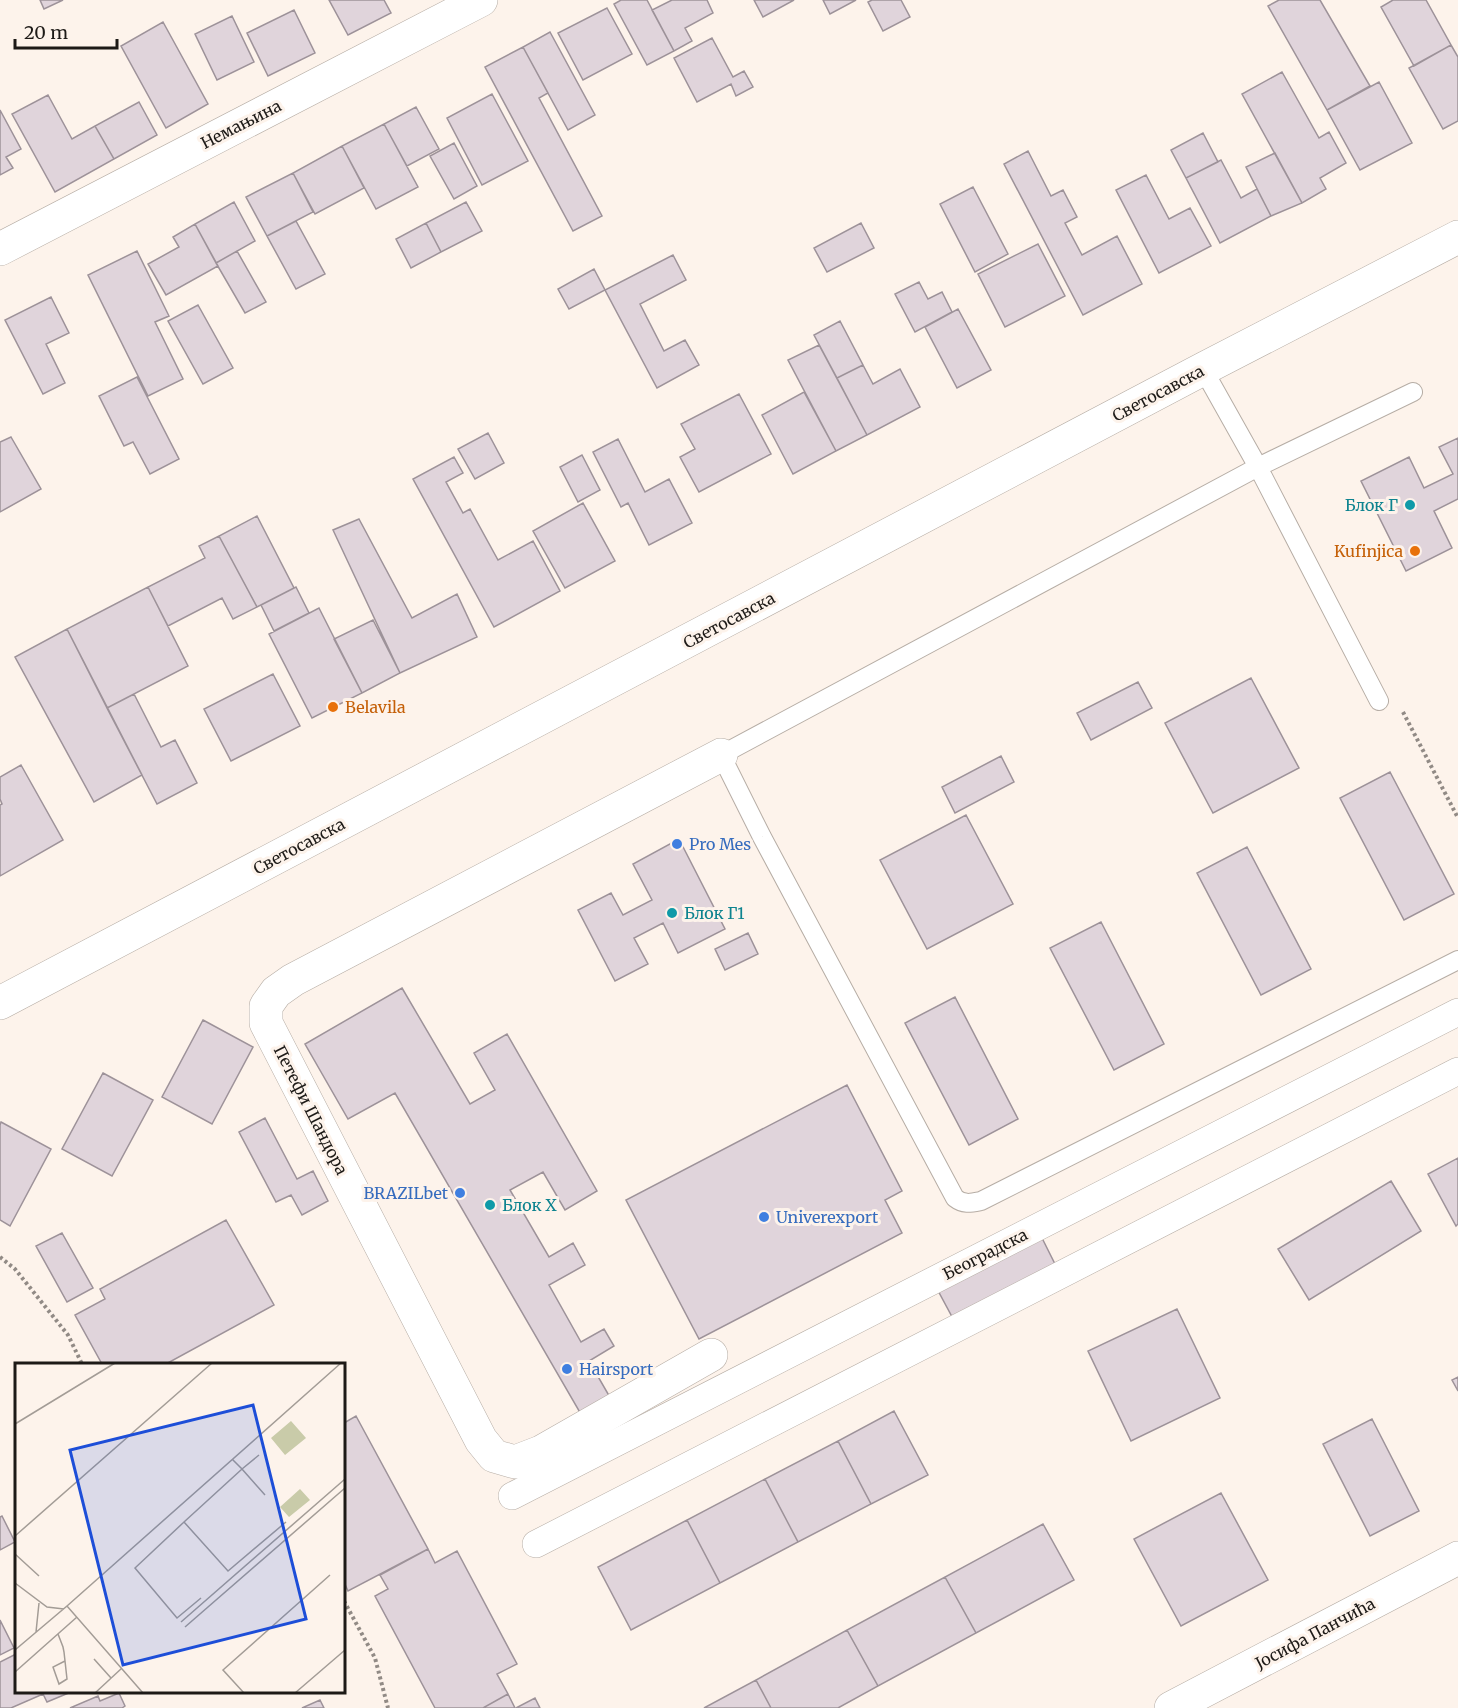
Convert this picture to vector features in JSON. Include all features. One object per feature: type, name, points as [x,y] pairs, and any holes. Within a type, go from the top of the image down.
[{"type":"street","name":"Немањина","points":[[0,249],[482,0]]},
{"type":"street","name":"Светосавска","points":[[0,1003],[1458,237]]},
{"type":"street","name":"Петефи Шандора","points":[[711,1355],[541,1452],[515,1462],[494,1456],[481,1440],[266,1023],[266,1006],[276,992],[293,980],[721,755]]},
{"type":"street","name":"Београдска","points":[[512,1496],[1458,1012]]},
{"type":"street","points":[[536,1544],[1458,1071]]},
{"type":"street","name":"Јосифа Панчића","points":[[1171,1708],[1458,1558]]},
{"type":"lane","points":[[1203,369],[1258,467],[1379,701]]},
{"type":"lane","points":[[1413,392],[1258,467],[721,755],[762,837],[955,1198],[960,1202],[981,1201],[1458,960]]},
{"type":"path","points":[[0,1257],[15,1269],[68,1335],[81,1363]]},
{"type":"path","points":[[345,1603],[375,1658],[388,1708]]},
{"type":"building","points":[[40,0],[63,0],[44,9]]},
{"type":"building","points":[[329,0],[384,0],[391,13],[348,35]]},
{"type":"building","points":[[621,0],[647,0],[674,51],[647,65],[614,4]]},
{"type":"building","points":[[672,0],[707,0],[713,13],[685,28],[692,41],[674,51],[652,10]]},
{"type":"building","points":[[754,0],[794,0],[763,17]]},
{"type":"building","points":[[823,0],[856,0],[830,14]]},
{"type":"building","points":[[901,0],[910,17],[883,31],[868,2]]},
{"type":"building","points":[[1279,0],[1320,0],[1370,86],[1327,110],[1268,6]]},
{"type":"building","points":[[1393,0],[1426,0],[1451,45],[1414,66],[1381,7]]},
{"type":"building","points":[[607,8],[632,54],[583,80],[558,33]]},
{"type":"building","points":[[294,10],[315,53],[268,76],[247,33]]},
{"type":"building","points":[[232,16],[254,62],[217,80],[195,34]]},
{"type":"building","points":[[163,22],[208,104],[166,128],[121,46]]},
{"type":"building","points":[[550,32],[595,115],[568,130],[523,47]]},
{"type":"building","points":[[712,38],[733,77],[744,71],[753,87],[736,96],[731,84],[697,102],[674,58]]},
{"type":"building","points":[[1451,45],[1458,57],[1458,121],[1443,129],[1409,68]]},
{"type":"building","points":[[523,47],[548,93],[539,98],[602,216],[573,231],[485,67]]},
{"type":"building","points":[[1282,72],[1319,138],[1329,132],[1346,163],[1320,178],[1326,189],[1302,203],[1242,94]]},
{"type":"building","points":[[1379,82],[1412,143],[1360,170],[1327,110]]},
{"type":"building","points":[[492,94],[528,161],[482,185],[447,118]]},
{"type":"building","points":[[48,95],[72,139],[95,126],[114,159],[55,192],[12,114]]},
{"type":"building","points":[[139,102],[157,135],[114,159],[95,126]]},
{"type":"building","points":[[416,107],[439,149],[407,166],[384,124]]},
{"type":"building","points":[[0,110],[21,149],[6,157],[13,168],[0,175]]},
{"type":"building","points":[[384,124],[418,187],[376,209],[342,146]]},
{"type":"building","points":[[1203,133],[1218,162],[1186,178],[1171,150]]},
{"type":"building","points":[[454,143],[477,186],[454,199],[430,156]]},
{"type":"building","points":[[342,146],[364,188],[315,214],[293,173]]},
{"type":"building","points":[[1028,151],[1051,196],[1063,190],[1077,217],[1065,223],[1082,255],[1117,236],[1142,284],[1083,315],[1004,164]]},
{"type":"building","points":[[1275,153],[1302,203],[1271,216],[1246,167]]},
{"type":"building","points":[[1221,160],[1241,198],[1257,189],[1271,216],[1220,243],[1186,178]]},
{"type":"building","points":[[293,173],[313,212],[267,236],[246,197]]},
{"type":"building","points":[[1146,175],[1169,219],[1190,208],[1211,246],[1159,273],[1116,190]]},
{"type":"building","points":[[973,187],[1008,254],[975,272],[940,204]]},
{"type":"building","points":[[234,202],[255,241],[216,263],[195,224]]},
{"type":"building","points":[[466,202],[482,231],[441,252],[426,223]]},
{"type":"building","points":[[296,221],[325,274],[296,289],[267,236]]},
{"type":"building","points":[[426,223],[441,252],[411,268],[396,239]]},
{"type":"building","points":[[861,223],[874,248],[827,272],[814,248]]},
{"type":"building","points":[[195,224],[218,266],[166,295],[148,264],[179,247],[173,237]]},
{"type":"building","points":[[1038,244],[1065,296],[1005,327],[978,274]]},
{"type":"building","points":[[137,251],[169,316],[155,322],[183,379],[148,396],[88,275]]},
{"type":"building","points":[[237,251],[266,302],[245,313],[216,263]]},
{"type":"building","points":[[673,255],[686,280],[640,304],[664,351],[685,340],[699,365],[657,388],[605,290]]},
{"type":"building","points":[[594,269],[605,290],[569,309],[558,289]]},
{"type":"building","points":[[919,282],[928,299],[942,292],[952,312],[915,332],[895,294]]},
{"type":"building","points":[[51,297],[69,333],[46,344],[65,383],[43,394],[5,320]]},
{"type":"building","points":[[198,305],[233,368],[203,384],[168,321]]},
{"type":"building","points":[[958,309],[991,370],[957,388],[925,327]]},
{"type":"building","points":[[840,321],[863,365],[837,378],[814,335]]},
{"type":"building","points":[[819,345],[867,435],[836,451],[788,360]]},
{"type":"building","points":[[863,365],[873,384],[900,369],[920,407],[867,435],[837,378]]},
{"type":"building","points":[[137,377],[179,459],[150,474],[133,442],[124,446],[99,396]]},
{"type":"building","points":[[804,392],[836,451],[793,474],[762,415]]},
{"type":"building","points":[[739,394],[771,454],[699,492],[680,457],[695,449],[681,424]]},
{"type":"building","points":[[488,433],[504,463],[475,479],[458,449]]},
{"type":"building","points":[[11,437],[41,489],[0,512],[0,442]]},
{"type":"building","name":"Блок Г","points":[[1458,438],[1458,499],[1434,511],[1452,548],[1406,571],[1361,481],[1409,457],[1424,488],[1453,474],[1439,447]]},
{"type":"building","points":[[618,439],[645,492],[669,479],[692,523],[649,545],[628,503],[621,507],[593,452]]},
{"type":"building","points":[[582,455],[600,490],[578,502],[560,467]]},
{"type":"building","points":[[454,457],[463,473],[446,482],[463,513],[470,509],[498,560],[533,541],[560,591],[494,627],[413,479]]},
{"type":"building","points":[[583,503],[615,561],[565,588],[533,531]]},
{"type":"building","points":[[257,516],[294,588],[257,607],[219,536]]},
{"type":"building","points":[[359,519],[412,618],[457,594],[477,637],[400,673],[333,530]]},
{"type":"building","points":[[219,536],[257,607],[233,619],[222,598],[168,626],[148,587],[205,558],[199,546]]},
{"type":"building","points":[[148,587],[188,666],[107,708],[67,629]]},
{"type":"building","points":[[296,587],[309,613],[274,631],[261,605]]},
{"type":"building","points":[[319,608],[362,693],[312,718],[269,634]]},
{"type":"building","points":[[373,620],[400,673],[362,693],[334,639]]},
{"type":"building","points":[[67,629],[142,775],[94,802],[15,657]]},
{"type":"building","points":[[273,674],[300,726],[231,761],[204,709]]},
{"type":"building","points":[[1251,678],[1299,768],[1213,813],[1165,723]]},
{"type":"building","points":[[1138,682],[1152,708],[1091,740],[1077,713]]},
{"type":"building","points":[[134,694],[161,747],[175,740],[197,783],[157,804],[107,708]]},
{"type":"building","points":[[1001,756],[1014,782],[955,813],[942,787]]},
{"type":"building","points":[[21,765],[63,840],[0,876],[0,805],[2,804],[0,777]]},
{"type":"building","points":[[1390,772],[1454,894],[1404,920],[1340,798]]},
{"type":"building","points":[[966,815],[1013,904],[927,949],[880,860]]},
{"type":"building","name":"Блок Г1","points":[[679,839],[725,929],[678,953],[663,923],[634,938],[648,964],[615,981],[578,910],[611,893],[623,915],[652,900],[633,864]]},
{"type":"building","points":[[1247,847],[1311,969],[1261,995],[1197,873]]},
{"type":"building","points":[[1101,922],[1164,1044],[1114,1070],[1050,948]]},
{"type":"building","points":[[748,933],[758,954],[725,970],[715,949]]},
{"type":"building","name":"Блок Х","points":[[402,988],[470,1104],[495,1090],[474,1053],[507,1034],[597,1191],[565,1210],[543,1172],[510,1190],[549,1257],[573,1243],[585,1265],[549,1285],[581,1342],[604,1329],[614,1346],[589,1361],[611,1399],[582,1416],[395,1093],[348,1119],[305,1044]]},
{"type":"building","points":[[955,997],[1018,1119],[969,1145],[905,1023]]},
{"type":"building","points":[[203,1020],[253,1047],[212,1124],[162,1097]]},
{"type":"building","points":[[103,1073],[153,1100],[112,1176],[62,1149]]},
{"type":"building","name":"Univerexport","points":[[847,1085],[902,1191],[885,1200],[902,1233],[699,1339],[626,1200]]},
{"type":"building","points":[[265,1118],[297,1179],[313,1171],[328,1201],[302,1215],[291,1195],[276,1202],[239,1132]]},
{"type":"building","points":[[1,1122],[51,1149],[10,1226],[0,1220]]},
{"type":"building","points":[[1458,1158],[1458,1224],[1456,1226],[1428,1174]]},
{"type":"building","points":[[1391,1181],[1421,1231],[1309,1300],[1278,1249]]},
{"type":"building","points":[[226,1220],[274,1305],[168,1363],[101,1363],[75,1315],[105,1299],[100,1289]]},
{"type":"building","points":[[1039,1232],[1060,1274],[957,1326],[935,1285]]},
{"type":"building","points":[[62,1233],[93,1288],[67,1302],[36,1246]]},
{"type":"building","points":[[1177,1309],[1220,1398],[1131,1441],[1088,1351]]},
{"type":"building","points":[[1458,1377],[1458,1391],[1452,1380]]},
{"type":"building","points":[[894,1411],[928,1475],[871,1504],[838,1441]]},
{"type":"building","points":[[356,1416],[428,1549],[348,1591],[345,1584],[345,1422]]},
{"type":"building","points":[[1372,1419],[1419,1511],[1370,1536],[1323,1444]]},
{"type":"building","points":[[838,1441],[871,1504],[798,1542],[765,1479]]},
{"type":"building","points":[[765,1479],[798,1542],[720,1583],[687,1520]]},
{"type":"building","points":[[1221,1493],[1268,1580],[1181,1626],[1134,1539]]},
{"type":"building","points":[[2,1516],[15,1542],[0,1550],[0,1517]]},
{"type":"building","points":[[687,1520],[720,1583],[631,1630],[598,1567]]},
{"type":"building","points":[[1043,1524],[1074,1580],[976,1633],[945,1577]]},
{"type":"building","points":[[428,1549],[435,1563],[457,1551],[517,1664],[497,1674],[508,1694],[483,1708],[435,1708],[375,1596],[388,1589],[380,1575]]},
{"type":"building","points":[[945,1577],[976,1633],[878,1686],[847,1630]]},
{"type":"building","points":[[0,1620],[14,1648],[0,1655]]},
{"type":"building","points":[[847,1630],[878,1686],[838,1708],[771,1708],[756,1680]]},
{"type":"building","points":[[15,1654],[15,1693],[69,1693],[47,1702],[43,1694],[11,1708],[0,1708],[0,1662]]},
{"type":"building","points":[[756,1680],[771,1708],[704,1708]]},
{"type":"building","points":[[119,1693],[125,1706],[122,1708],[70,1708],[98,1696],[100,1701]]},
{"type":"building","points":[[508,1694],[515,1708],[483,1708]]},
{"type":"building","points":[[535,1698],[540,1708],[516,1708]]},
{"type":"building","points":[[320,1700],[324,1708],[302,1708]]},
{"type":"place","name":"Блок Г","points":[[1410,505]]},
{"type":"place","name":"Kufinjica","points":[[1415,551]]},
{"type":"place","name":"Belavila","points":[[333,707]]},
{"type":"place","name":"Pro Mes","points":[[677,844]]},
{"type":"place","name":"Блок Г1","points":[[672,913]]},
{"type":"place","name":"BRAZILbet","points":[[460,1193]]},
{"type":"place","name":"Блок Х","points":[[490,1205]]},
{"type":"place","name":"Univerexport","points":[[764,1217]]},
{"type":"place","name":"Hairsport","points":[[567,1369]]}]
